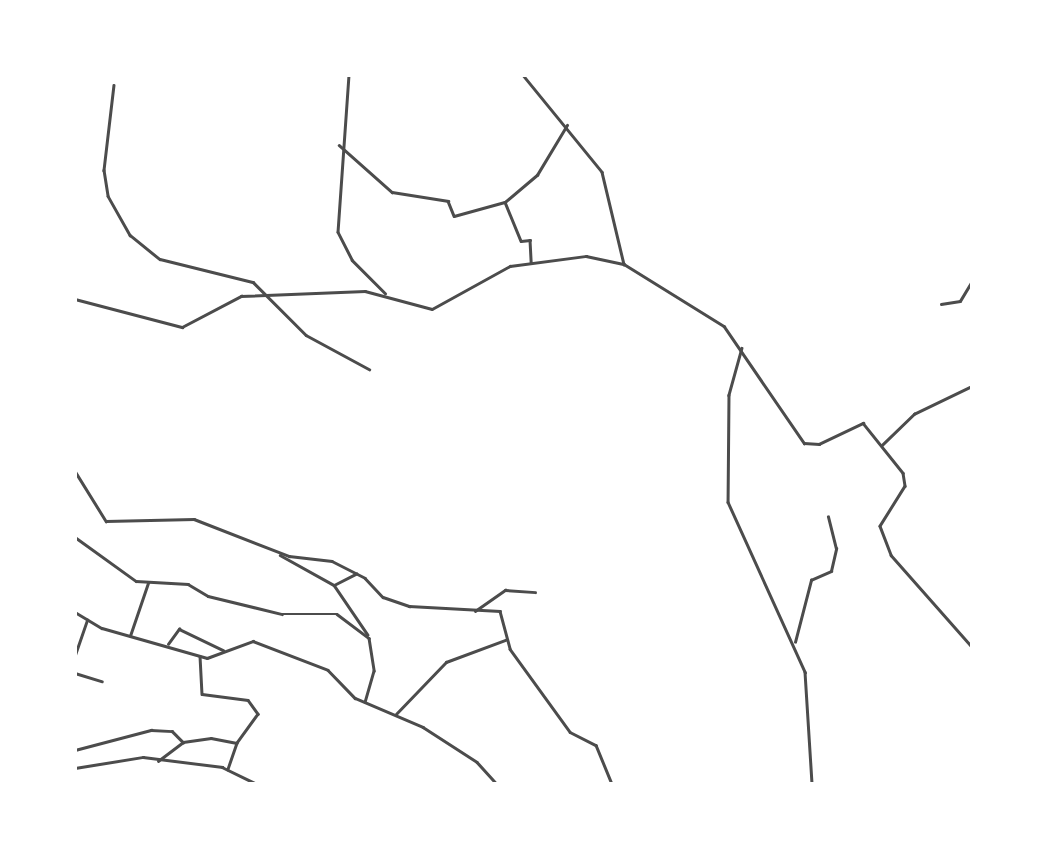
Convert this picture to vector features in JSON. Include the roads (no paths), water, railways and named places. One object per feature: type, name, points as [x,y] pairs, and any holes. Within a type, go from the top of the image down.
[{"type":"street","points":[[349,75],[340,145],[338,232],[352,260],[385,293]]},
{"type":"street","points":[[523,75],[567,125],[602,172],[624,264]]},
{"type":"street","points":[[114,85],[104,170],[108,196],[130,235],[160,259],[240,277],[267,293],[306,335],[369,369]]},
{"type":"street","points":[[340,145],[392,192],[448,201],[454,216],[505,202],[537,175],[567,125]]},
{"type":"street","points":[[505,202],[521,240],[530,240],[531,262]]},
{"type":"street","points":[[75,299],[182,327],[226,301],[267,293],[385,293],[432,309],[492,273],[531,262],[586,256],[624,264],[707,312],[742,348],[771,402],[804,443],[819,444],[860,421],[882,445],[900,467],[905,486],[882,517],[881,533],[909,581],[972,647]]},
{"type":"street","points":[[942,304],[960,301],[972,281]]},
{"type":"street","points":[[742,348],[729,395],[727,502],[805,672],[812,784]]},
{"type":"street","points":[[882,445],[914,414],[972,386]]},
{"type":"street","points":[[75,471],[106,521],[194,519],[278,553],[334,585],[369,638],[374,671],[365,702]]},
{"type":"street","points":[[794,644],[811,580],[831,571],[836,550],[828,517]]},
{"type":"street","points":[[75,537],[122,573],[148,583],[188,584],[208,596],[282,614],[337,614],[369,638]]},
{"type":"street","points":[[278,553],[321,557],[356,574],[383,597],[409,606],[499,611],[507,640],[564,724],[596,745],[612,784]]},
{"type":"street","points":[[334,585],[356,574]]},
{"type":"street","points":[[130,636],[148,583]]},
{"type":"street","points":[[475,611],[505,590],[536,592]]},
{"type":"street","points":[[75,612],[87,620],[130,636],[168,644],[200,656],[246,642],[264,644],[328,670],[365,702],[396,714],[477,762],[496,784]]},
{"type":"street","points":[[75,655],[87,620]]},
{"type":"street","points":[[168,644],[179,629],[223,650]]},
{"type":"street","points":[[396,714],[446,662],[507,640]]},
{"type":"street","points":[[200,656],[202,694],[248,700],[258,714],[237,743],[228,769]]},
{"type":"street","points":[[75,673],[102,681]]},
{"type":"street","points":[[75,750],[150,730],[172,731],[183,741],[237,743]]},
{"type":"street","points":[[158,761],[183,741]]},
{"type":"street","points":[[75,768],[134,757],[228,769],[257,784]]}]
